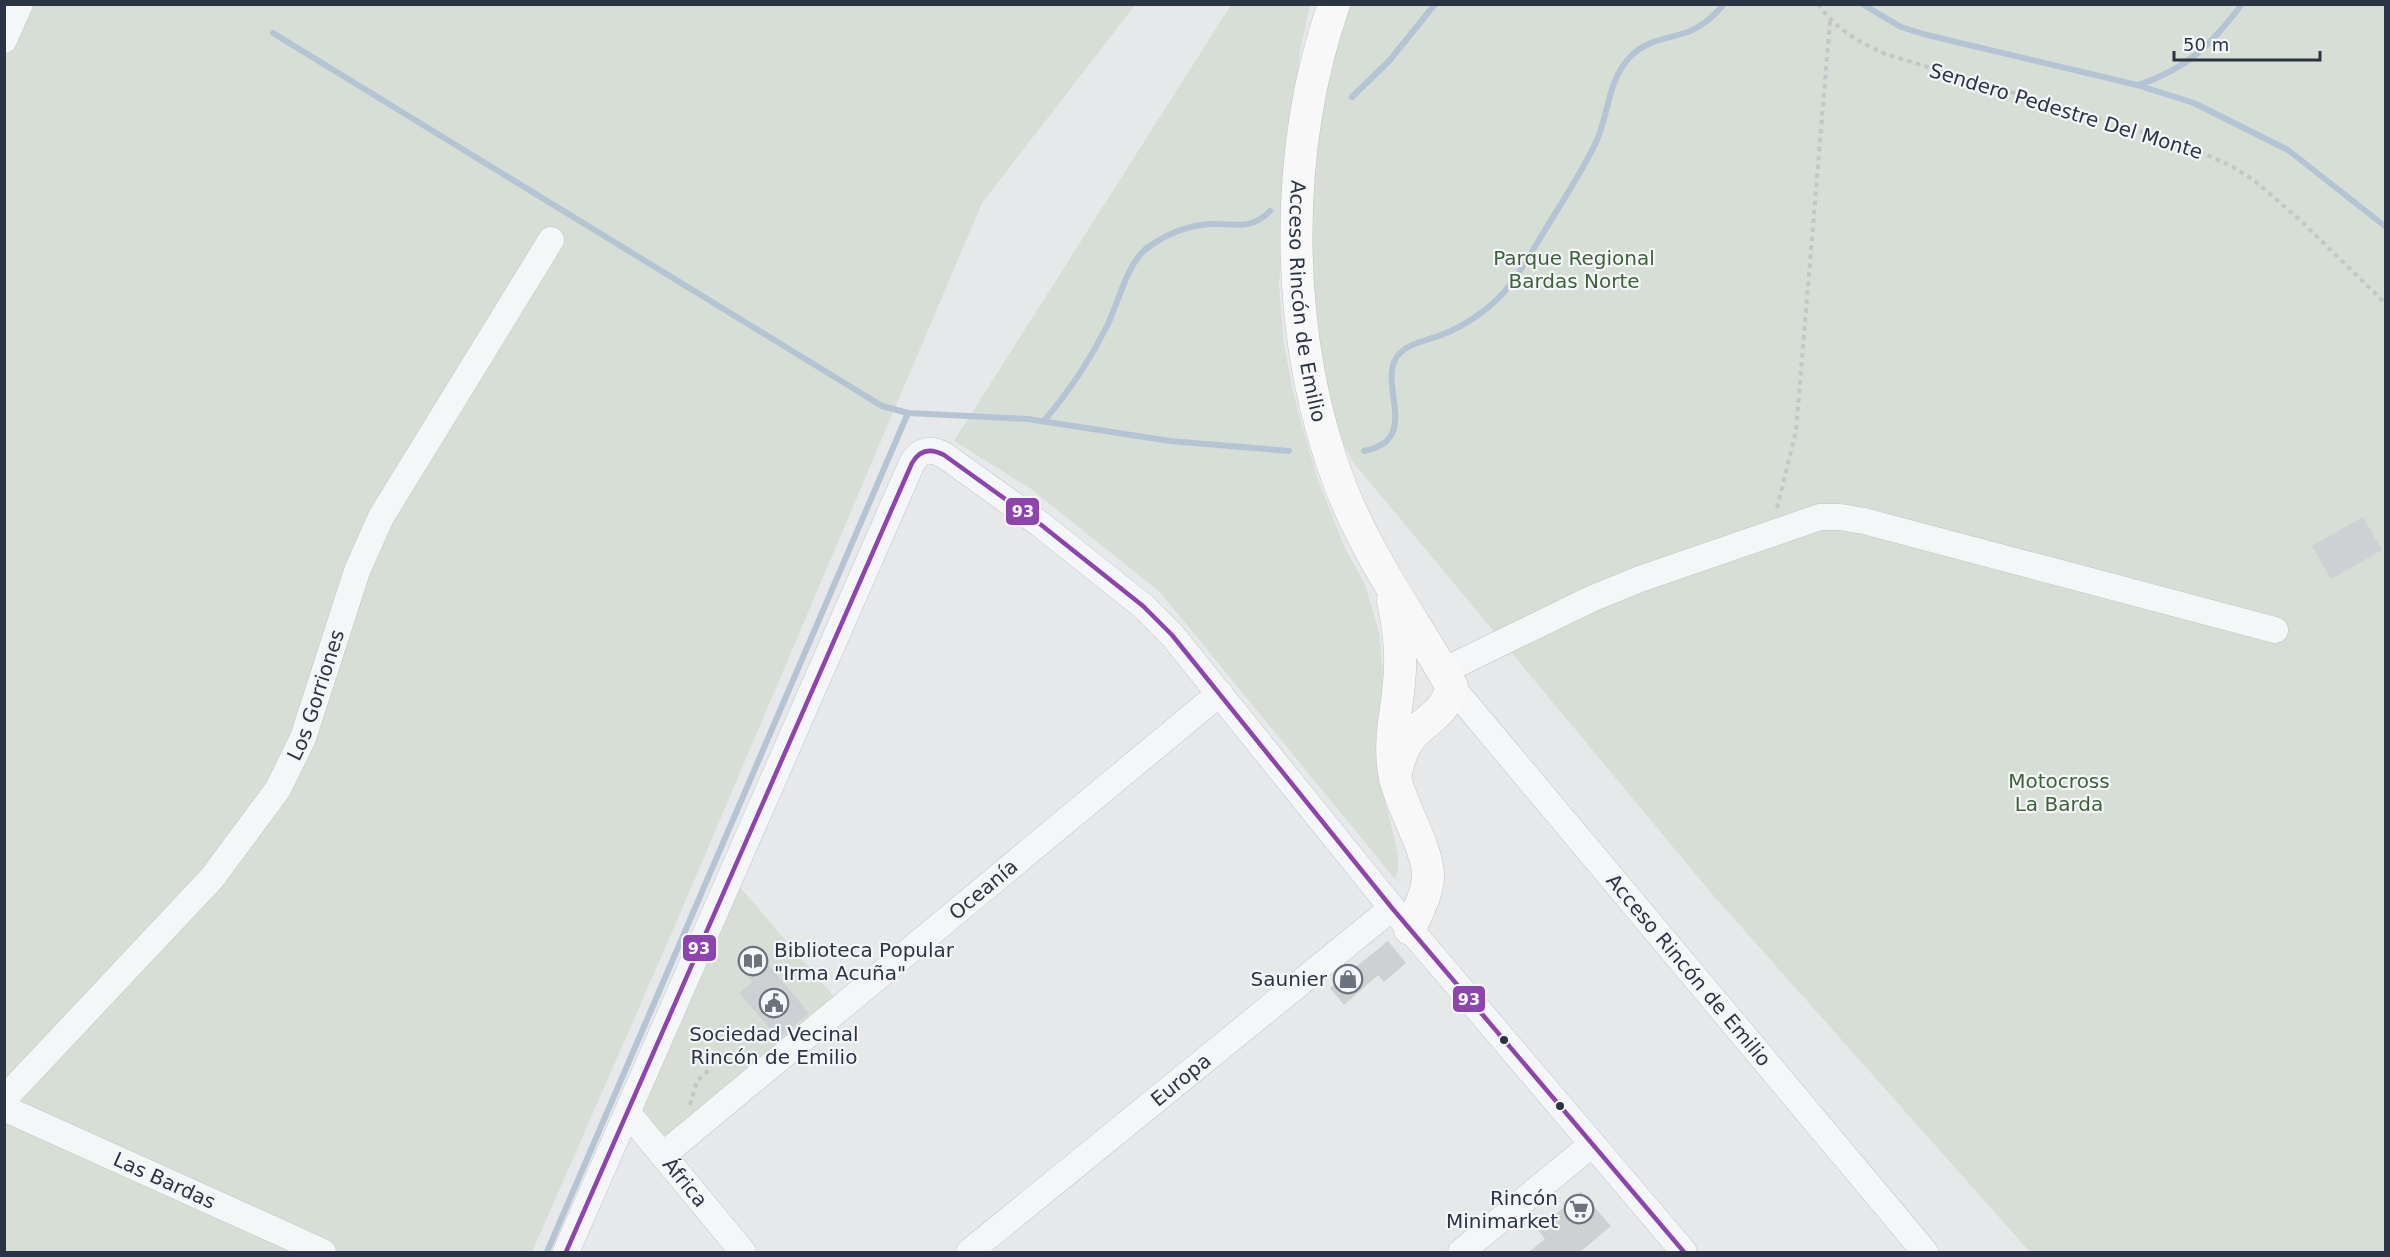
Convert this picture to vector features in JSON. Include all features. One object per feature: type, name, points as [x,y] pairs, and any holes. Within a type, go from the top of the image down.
[{"type":"main road","name":"Acceso Rincón de Emilio","points":[[1334,4],[1318,60],[1305,128],[1297,214],[1299,294],[1310,371],[1328,448],[1348,503],[1390,586],[1447,679]]},
{"type":"main road","name":"Acceso Rincón de Emilio","points":[[1390,586],[1396,616],[1400,662],[1391,743],[1395,777],[1404,809],[1427,865],[1427,889],[1401,918]]},
{"type":"main road","points":[[1395,777],[1401,753],[1407,742],[1443,708],[1447,679]]},
{"type":"street","points":[[4,40],[20,4]]},
{"type":"street","name":"Los Gorriones","points":[[4,1099],[212,878],[278,789],[303,738],[357,571],[381,517],[551,240]]},
{"type":"street","points":[[566,1252],[912,463],[926,450],[944,455],[1012,503],[1143,606],[1172,635],[1401,918],[1684,1252]]},
{"type":"street","points":[[1447,679],[1591,599],[1640,579],[1820,517],[1840,517],[1864,521],[2275,630]]},
{"type":"street","name":"Acceso Rincón de Emilio","points":[[1447,679],[1925,1252]]},
{"type":"street","name":"Oceanía","points":[[663,1155],[1220,693]]},
{"type":"street","name":"Europa","points":[[969,1252],[1401,918]]},
{"type":"street","name":"Las Bardas","points":[[4,1108],[323,1252]]},
{"type":"street","name":"África","points":[[628,1113],[743,1252]]},
{"type":"street","points":[[1461,1252],[1591,1145]]},
{"type":"path","name":"Sendero Pedestre Del Monte","points":[[1818,4],[1830,21],[1856,39],[1885,54],[2188,146],[2233,167],[2256,181],[2385,304]]},
{"type":"path","points":[[1769,533],[1785,482],[1796,431],[1830,21]]},
{"type":"path","points":[[689,1108],[697,1081],[711,1068]]},
{"type":"green space","points":[[5,5],[1135,5],[982,203],[676,923],[532,1252],[5,1252]]},
{"type":"green space","points":[[1231,5],[1310,5],[1300,51],[1279,284],[1284,346],[1296,404],[1317,477],[1344,546],[1365,585],[1379,632],[1383,673],[1379,775],[1398,854],[1398,870],[1395,879],[1160,592],[1031,489],[954,441]]},
{"type":"green space","points":[[1343,5],[2385,5],[2385,1252],[2030,1252],[1713,895],[1353,462],[1335,429],[1318,350],[1307,237],[1325,71]]},
{"type":"green space","points":[[738,885],[837,1000],[664,1143],[639,1109]]},
{"type":"building","points":[[2363,517],[2382,550],[2331,579],[2312,546]]},
{"type":"building","points":[[1388,941],[1406,963],[1384,982],[1378,975],[1344,1005],[1330,988]]},
{"type":"building","name":"Sociedad Vecinal Rincón de Emilio","points":[[755,949],[809,1013],[779,1039],[739,993],[752,982],[737,964]]},
{"type":"building","name":"Rincón Minimarket","points":[[1581,1192],[1611,1226],[1580,1252],[1529,1252],[1545,1239],[1538,1230]]},
{"type":"waterway","points":[[1352,97],[1390,60],[1435,4]]},
{"type":"waterway","points":[[1364,451],[1382,444],[1392,434],[1395,422],[1393,364],[1400,353],[1414,344],[1450,331],[1479,314],[1503,293],[1520,271],[1592,151],[1601,129],[1613,85],[1623,65],[1644,46],[1699,27],[1724,4]]},
{"type":"waterway","points":[[1862,4],[1901,27],[1927,35],[2137,85],[2194,103],[2288,150],[2386,227]]},
{"type":"waterway","points":[[2138,85],[2171,71],[2197,54],[2220,32],[2242,4]]},
{"type":"waterway","points":[[273,33],[882,406],[908,413],[1028,419],[1170,441],[1289,451]]},
{"type":"waterway","points":[[1044,421],[1094,351],[1107,326],[1128,273],[1147,248],[1185,229],[1211,224],[1249,224],[1270,211]]},
{"type":"waterway","points":[[547,1252],[908,413]]},
{"type":"transit line","name":"93","points":[[566,1252],[912,463],[915,458],[926,451],[935,451],[944,455],[1040,524],[1143,606],[1172,635],[1392,908],[1684,1252]]},
{"type":"place","name":"Biblioteca Popular \"Irma Acuña\"","points":[[753,961]]},
{"type":"place","name":"Saunier","points":[[1348,979]]},
{"type":"place","name":"Sociedad Vecinal Rincón de Emilio","points":[[774,1003]]},
{"type":"place","name":"Rincón Minimarket","points":[[1579,1209]]},
{"type":"park label","name":"Parque Regional Bardas Norte","points":[[1574,270]]},
{"type":"park label","name":"Motocross La Barda","points":[[2059,792]]}]
